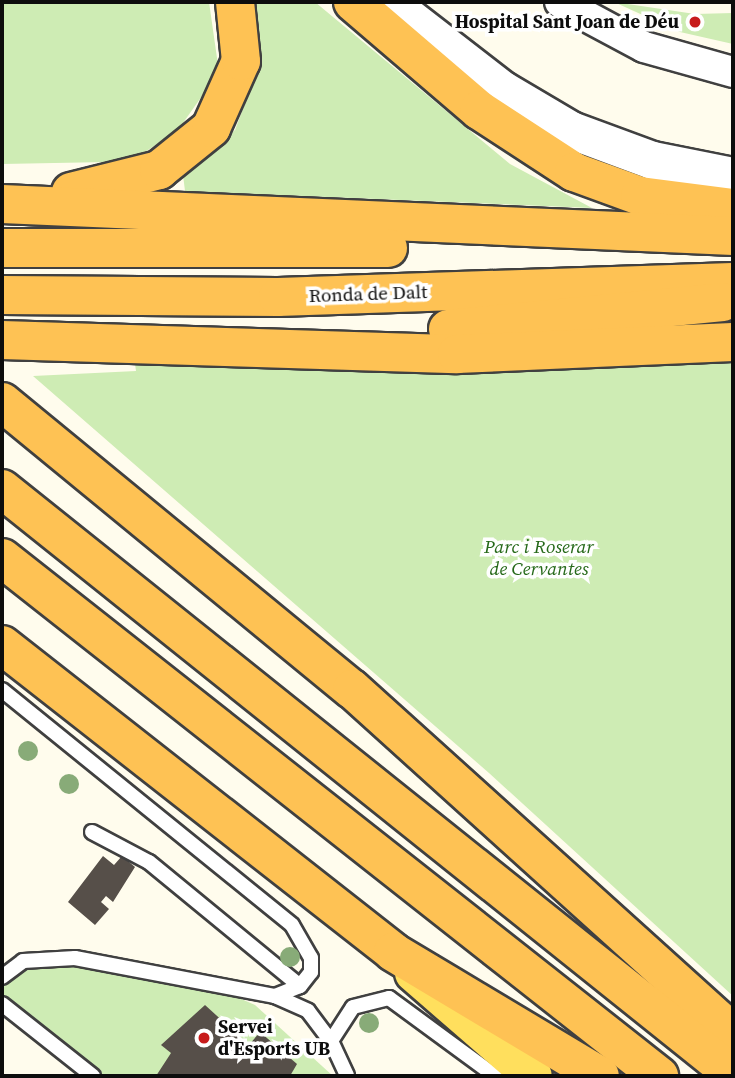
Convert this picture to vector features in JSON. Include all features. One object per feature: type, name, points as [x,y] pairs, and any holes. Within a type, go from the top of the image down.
[{"type":"highway","points":[[2,197],[126,182],[159,170],[197,143],[223,112],[241,61],[235,2]]},
{"type":"highway","points":[[353,2],[479,110],[574,172],[640,196],[733,208]]},
{"type":"highway","points":[[370,2],[396,41]]},
{"type":"highway","points":[[2,204],[733,237]]},
{"type":"highway","points":[[2,248],[352,249],[733,237]]},
{"type":"highway","name":"Ronda de Dalt","points":[[2,295],[278,297],[733,282]]},
{"type":"highway","points":[[240,344],[624,317],[733,301]]},
{"type":"highway","points":[[2,340],[240,344],[457,355],[733,342]]},
{"type":"highway","points":[[2,402],[352,689],[733,1033]]},
{"type":"highway","points":[[2,489],[733,1074]]},
{"type":"highway","points":[[2,558],[659,1076]]},
{"type":"highway","points":[[2,645],[18,682]]},
{"type":"highway","points":[[2,656],[18,682],[393,952],[600,1076]]},
{"type":"main road","points":[[393,952],[461,1019],[533,1076]]},
{"type":"street","points":[[388,2],[503,90],[571,130],[652,160],[733,176]]},
{"type":"street","points":[[560,2],[597,12],[644,47],[733,72]]},
{"type":"lane","points":[[18,682],[278,911],[311,958],[300,986],[275,996]]},
{"type":"lane","points":[[92,832],[149,862],[300,986]]},
{"type":"lane","points":[[2,977],[23,961],[75,958],[275,996],[308,1011],[331,1041],[347,1076]]},
{"type":"lane","points":[[331,1041],[353,1007],[389,998],[495,1076]]},
{"type":"lane","points":[[2,1004],[93,1076]]},
{"type":"green space","points":[[2,2],[209,2],[219,72],[178,130],[145,152],[107,162],[2,164]]},
{"type":"green space","points":[[249,2],[315,2],[510,164],[592,208],[185,191],[183,175],[235,130],[247,98],[256,56]]},
{"type":"green space","name":"Hospital Sant Joan de Déu","points":[[614,2],[695,14],[733,13],[733,44],[680,32]]},
{"type":"green space","name":"Parc i Roserar de Cervantes","points":[[733,355],[733,996],[489,773],[33,376],[136,371],[135,364]]},
{"type":"green space","points":[[75,958],[196,979],[255,1005],[333,1076],[93,1076],[2,1004],[2,977],[23,961]]},
{"type":"building","points":[[103,856],[114,865],[122,856],[135,867],[113,902],[106,896],[101,902],[109,909],[95,925],[68,902]]},
{"type":"building","name":"Servei d'Esports UB","points":[[205,1005],[249,1045],[260,1032],[297,1064],[290,1076],[156,1076],[171,1053],[161,1045]]},
{"type":"place","name":"Hospital Sant Joan de Déu","points":[[695,22]]},
{"type":"place","name":"Servei d'Esports UB","points":[[204,1038]]}]
